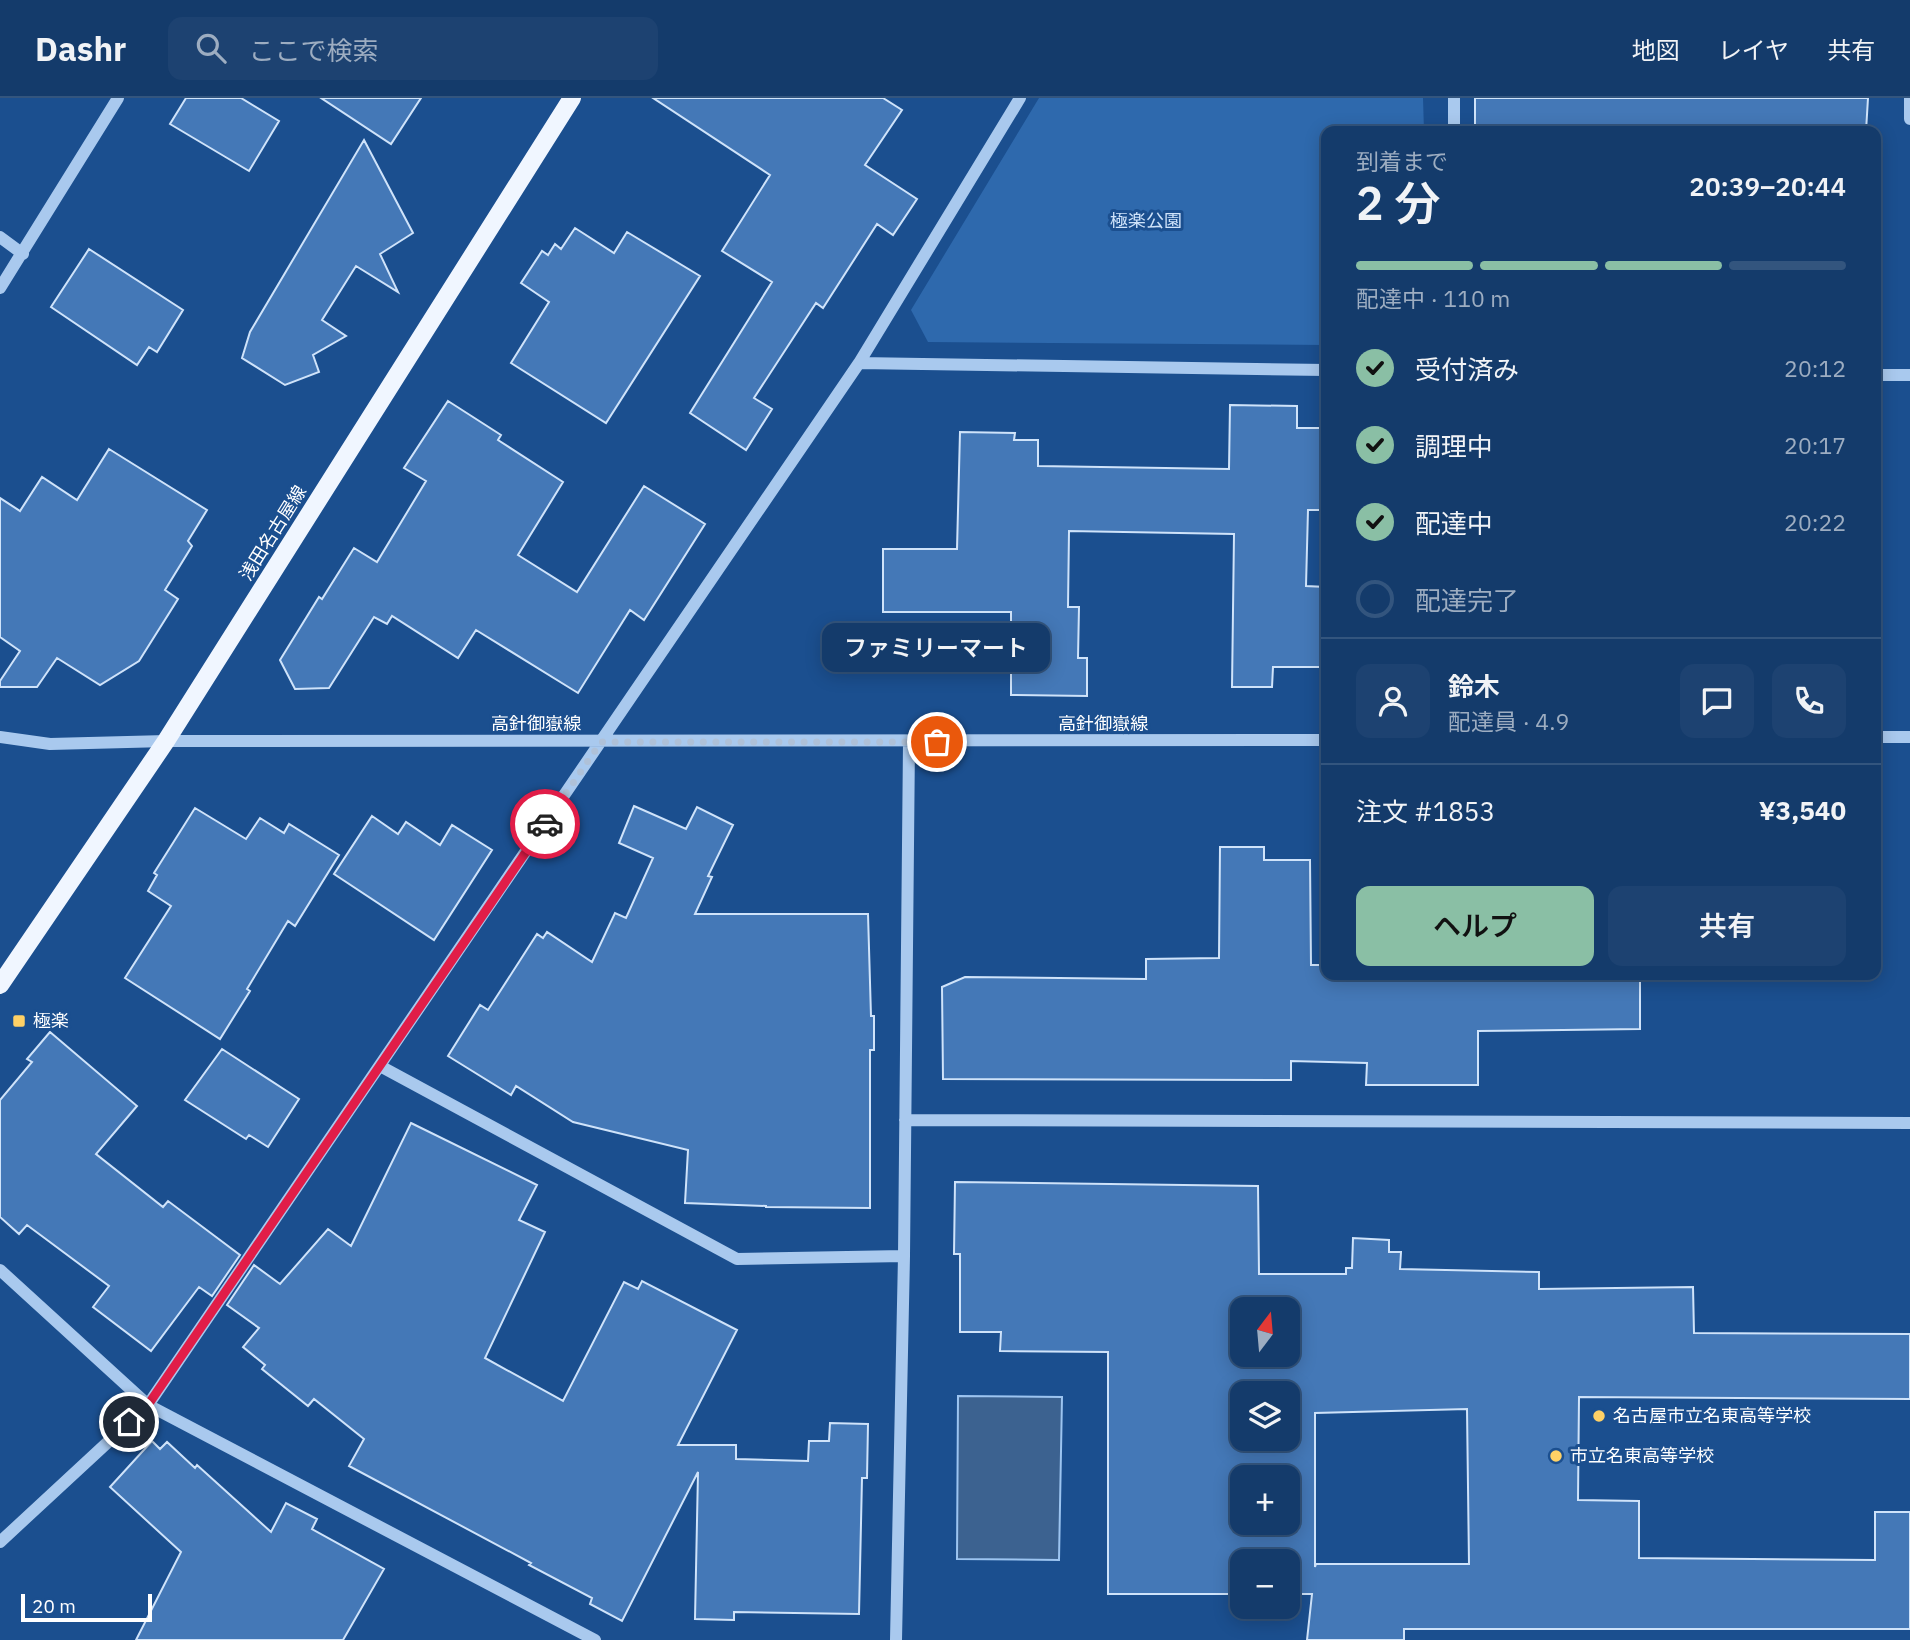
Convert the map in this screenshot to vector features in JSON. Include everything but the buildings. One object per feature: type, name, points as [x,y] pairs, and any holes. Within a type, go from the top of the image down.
[{"type":"main road","name":"浅田名古屋線","points":[[0,985],[166,741],[572,98]]},
{"type":"street","points":[[0,288],[118,98]]},
{"type":"street","points":[[0,1542],[148,1405],[859,363],[1020,98]]},
{"type":"street","points":[[1454,98],[1454,126]]},
{"type":"street","points":[[1910,98],[1910,119]]},
{"type":"street","points":[[0,237],[23,254]]},
{"type":"street","points":[[859,363],[1321,370]]},
{"type":"street","points":[[1881,375],[1910,375]]},
{"type":"street","name":"高針御嶽線","points":[[0,737],[50,744],[166,741],[1321,740]]},
{"type":"street","points":[[1881,737],[1910,737]]},
{"type":"street","points":[[896,1640],[904,1256],[909,742]]},
{"type":"street","points":[[380,1066],[737,1259],[904,1256]]},
{"type":"street","points":[[905,1120],[1910,1123]]},
{"type":"street","points":[[0,1270],[148,1405],[595,1640]]},
{"type":"green space","name":"極楽公園","points":[[1039,98],[1423,98],[1424,126],[1321,126],[1321,345],[928,342],[911,310]]},
{"type":"shaded area","points":[[958,1396],[1062,1397],[1059,1560],[957,1559]]},
{"type":"way so far","points":[[545,824],[601,742],[937,742]]},
{"type":"place","name":"ファミリーマート","points":[[937,742]]},
{"type":"place","name":"極楽","points":[[19,1021]]},
{"type":"place","name":"名古屋市立名東高等学校","points":[[1599,1416]]},
{"type":"place","name":"市立名東高等学校","points":[[1556,1456]]},
{"type":"route","points":[[129,1422],[148,1405],[545,824]]}]
